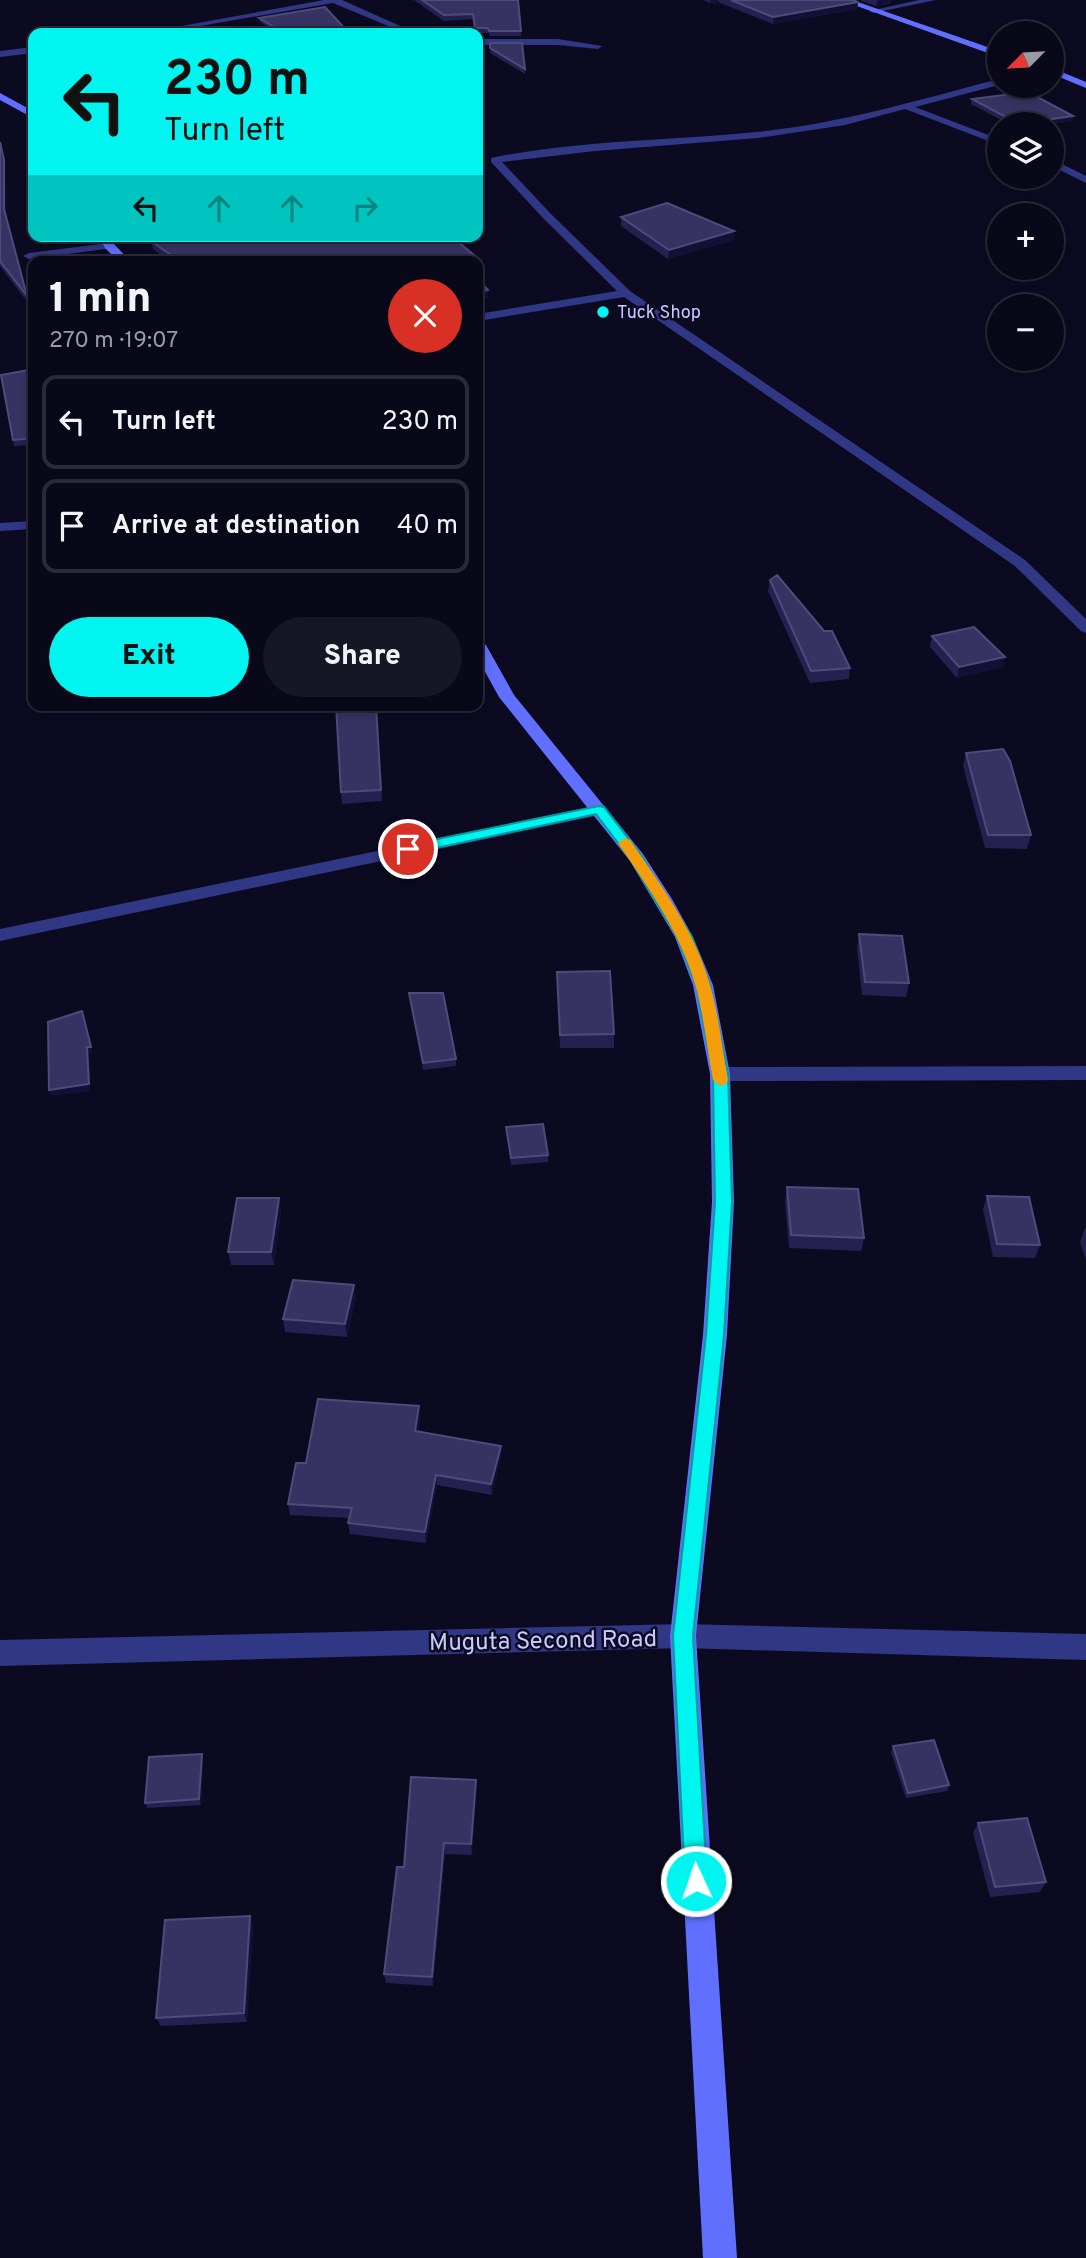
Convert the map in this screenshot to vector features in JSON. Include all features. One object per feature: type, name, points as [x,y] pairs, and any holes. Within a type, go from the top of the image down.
[{"type":"street","points":[[176,28],[336,0],[400,28]]},
{"type":"street","points":[[844,0],[987,50]]},
{"type":"street","points":[[873,11],[932,0]]},
{"type":"street","points":[[483,42],[558,42],[598,46]]},
{"type":"street","points":[[0,54],[28,51]]},
{"type":"street","points":[[1064,76],[1086,85]]},
{"type":"street","points":[[987,85],[845,122],[758,135],[595,148],[495,160],[625,293],[1020,562],[1086,628]]},
{"type":"street","points":[[1,98],[28,112]]},
{"type":"street","points":[[905,106],[987,137]]},
{"type":"street","points":[[1064,168],[1086,180]]},
{"type":"street","points":[[29,256],[102,242]]},
{"type":"street","points":[[108,242],[120,256]]},
{"type":"street","points":[[483,317],[625,293]]},
{"type":"street","points":[[0,527],[28,525]]},
{"type":"street","points":[[483,654],[507,697],[637,858],[684,937],[703,985],[720,1074],[723,1202],[715,1335],[683,1636],[720,2258]]},
{"type":"street","points":[[0,935],[599,810]]},
{"type":"street","points":[[720,1074],[1086,1073]]},
{"type":"street","name":"Muguta Second Road","points":[[0,1653],[683,1636],[1086,1647]]},
{"type":"building","points":[[422,0],[518,0],[521,31],[475,28],[473,14],[444,15]]},
{"type":"building","points":[[731,0],[852,0],[858,2],[773,17]]},
{"type":"building","points":[[325,7],[344,28],[276,28],[259,18]]},
{"type":"building","points":[[490,43],[522,43],[525,69],[490,48]]},
{"type":"building","points":[[1039,98],[1073,116],[1064,117],[1064,112],[996,112],[972,99]]},
{"type":"building","points":[[0,142],[4,160],[4,209],[27,296],[0,261]]},
{"type":"building","points":[[667,203],[734,231],[669,250],[621,217]]},
{"type":"building","points":[[152,242],[458,242],[475,256],[172,256]]},
{"type":"building","points":[[28,370],[28,438],[13,440],[1,375]]},
{"type":"building","points":[[777,575],[824,631],[832,631],[850,668],[811,671],[770,580]]},
{"type":"building","points":[[974,627],[1005,657],[959,667],[932,636]]},
{"type":"building","points":[[336,711],[376,711],[381,790],[341,792]]},
{"type":"building","points":[[1003,749],[1010,761],[1031,835],[988,835],[966,753]]},
{"type":"building","points":[[859,934],[902,936],[909,983],[865,982]]},
{"type":"building","points":[[610,971],[614,1034],[560,1035],[557,972]]},
{"type":"building","points":[[409,993],[443,993],[456,1059],[423,1063]]},
{"type":"building","points":[[82,1011],[91,1047],[87,1047],[89,1084],[49,1090],[48,1022]]},
{"type":"building","points":[[543,1124],[548,1155],[511,1158],[506,1127]]},
{"type":"building","points":[[787,1187],[858,1189],[864,1238],[791,1235]]},
{"type":"building","points":[[987,1196],[1029,1197],[1040,1245],[997,1244]]},
{"type":"building","points":[[237,1198],[279,1198],[271,1252],[228,1252]]},
{"type":"building","points":[[293,1280],[354,1285],[345,1324],[283,1319]]},
{"type":"building","points":[[318,1399],[419,1406],[415,1431],[501,1446],[491,1484],[436,1475],[425,1532],[348,1523],[352,1508],[288,1504],[296,1463],[306,1463]]},
{"type":"building","points":[[934,1740],[949,1785],[908,1793],[893,1746]]},
{"type":"building","points":[[202,1754],[199,1799],[145,1803],[149,1757]]},
{"type":"building","points":[[411,1777],[476,1780],[471,1844],[444,1843],[432,1977],[384,1974],[397,1867],[404,1867]]},
{"type":"building","points":[[1027,1818],[1046,1882],[995,1887],[978,1823]]},
{"type":"building","points":[[250,1916],[244,2013],[156,2018],[165,1920]]},
{"type":"slow traffic","points":[[625,843],[663,899],[684,937],[703,985],[720,1080]]},
{"type":"place","name":"Tuck Shop","points":[[603,312]]},
{"type":"route","points":[[408,849],[599,810],[637,858],[663,899],[684,937],[703,985],[720,1074],[723,1202],[715,1335],[683,1636],[696,1881]]}]
